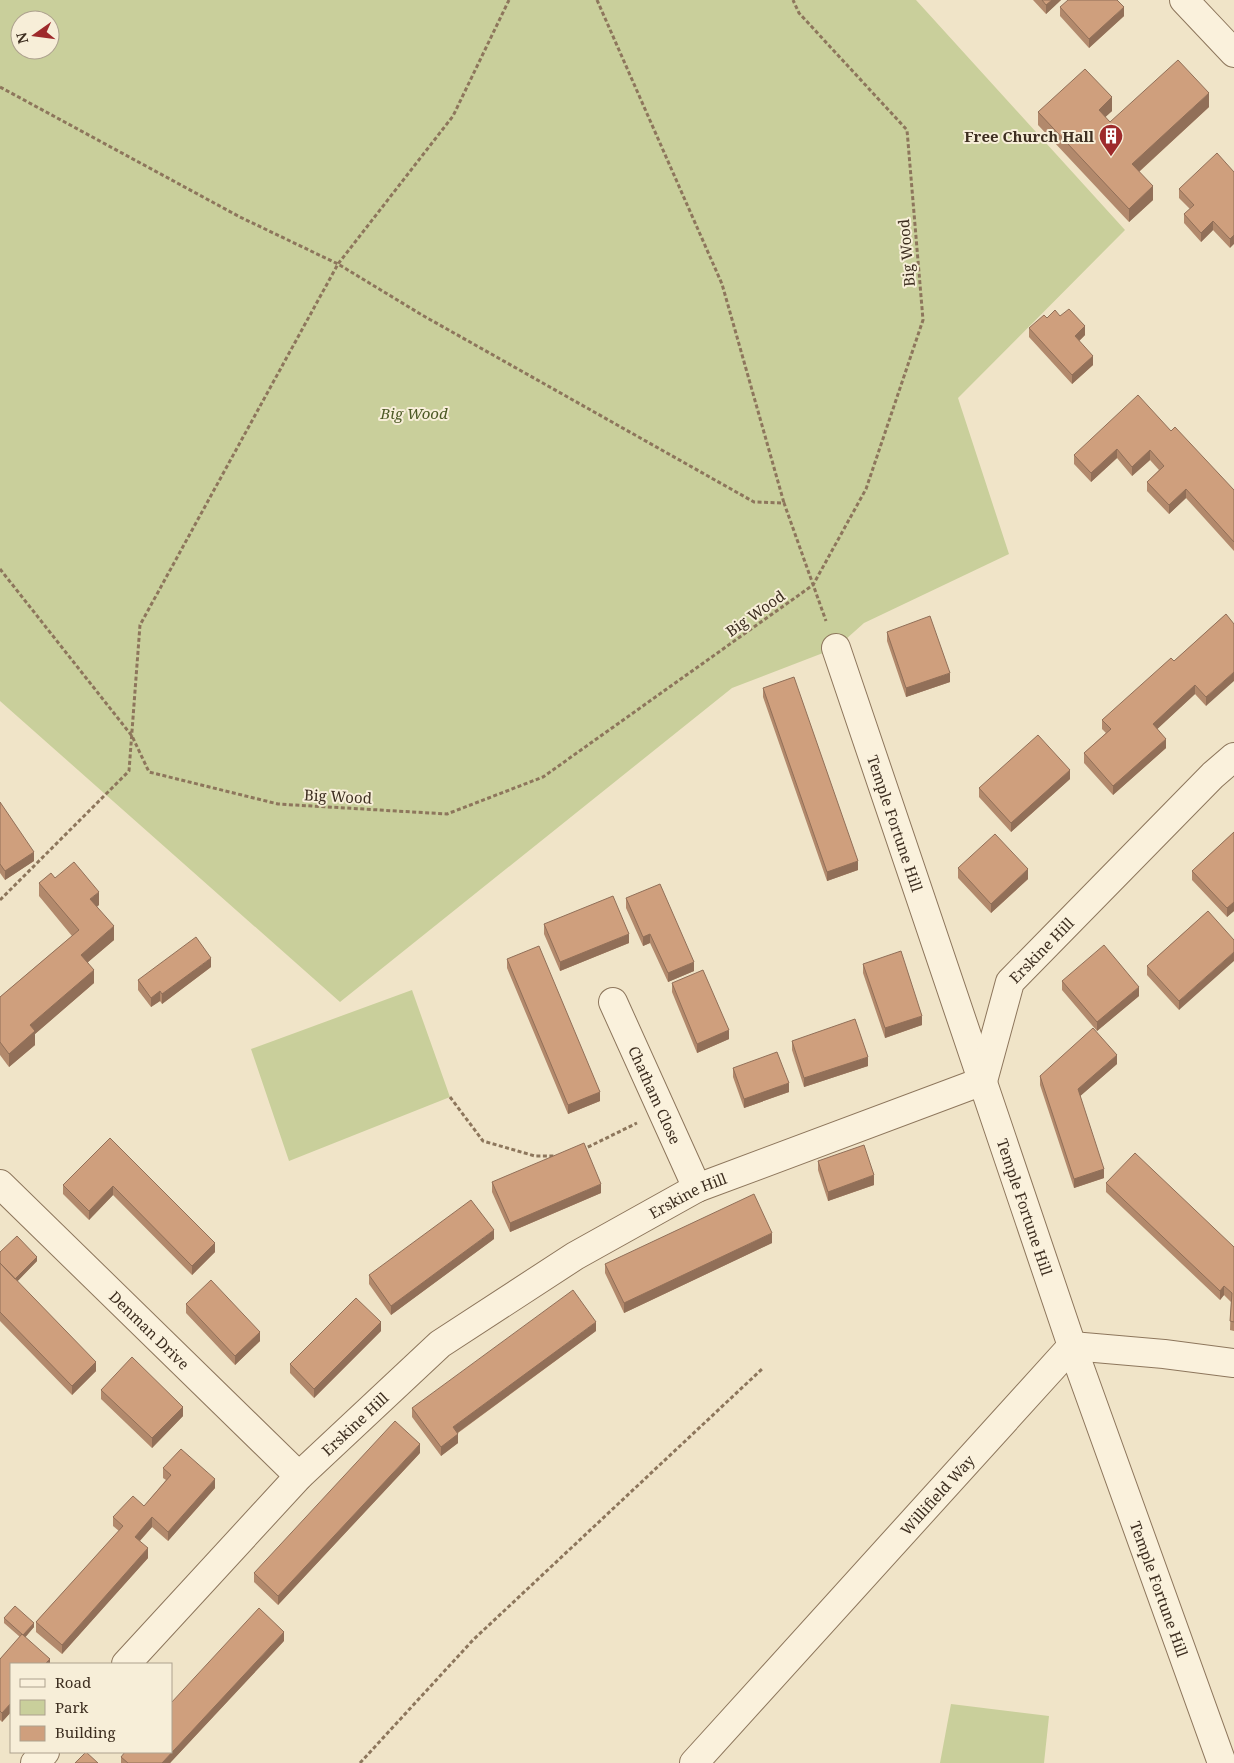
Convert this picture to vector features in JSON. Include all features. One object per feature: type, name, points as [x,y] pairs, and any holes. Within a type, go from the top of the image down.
[{"type":"street","points":[[1184,0],[1234,53]]},
{"type":"street","name":"Temple Fortune Hill","points":[[836,648],[1072,1346],[1222,1763]]},
{"type":"street","name":"Erskine Hill","points":[[127,1663],[299,1476],[440,1344],[575,1256],[697,1188],[983,1081],[1010,982],[1213,775],[1234,757]]},
{"type":"street","name":"Chatham Close","points":[[613,1002],[697,1188]]},
{"type":"street","name":"Denman Drive","points":[[0,1184],[299,1476]]},
{"type":"street","points":[[1072,1346],[1164,1354],[1234,1363]]},
{"type":"street","name":"Willifield Way","points":[[694,1763],[1072,1346]]},
{"type":"street","points":[[35,1763],[44,1753]]},
{"type":"path","points":[[0,900],[129,771],[140,625],[338,264],[453,116],[509,0]]},
{"type":"path","points":[[597,0],[722,284],[784,503],[836,648]]},
{"type":"path","name":"Big Wood","points":[[0,569],[132,736],[149,772],[278,804],[447,814],[543,777],[813,585],[866,489],[923,320],[907,130],[799,13],[794,0]]},
{"type":"path","points":[[0,87],[240,217],[338,264],[431,320],[754,502],[784,503]]},
{"type":"path","points":[[450,1097],[483,1141],[535,1156],[561,1156]]},
{"type":"path","points":[[578,1152],[662,1110]]},
{"type":"path","points":[[360,1763],[473,1640],[762,1369]]},
{"type":"green space","name":"Big Wood","points":[[0,0],[916,0],[1125,230],[958,398],[1009,554],[864,623],[836,648],[732,688],[340,1002],[0,701]]},
{"type":"green space","points":[[412,990],[450,1097],[289,1161],[251,1049]]},
{"type":"green space","points":[[951,1704],[1049,1716],[1044,1763],[940,1763]]},
{"type":"building","points":[[1042,0],[1052,0],[1046,5]]},
{"type":"building","points":[[1068,0],[1117,0],[1124,7],[1089,39],[1060,7]]},
{"type":"building","name":"Free Church Hall","points":[[1178,60],[1209,93],[1132,164],[1153,186],[1129,209],[1038,112],[1085,69],[1112,97],[1099,110],[1110,122]]},
{"type":"building","points":[[1217,153],[1234,172],[1234,235],[1230,239],[1213,221],[1201,233],[1184,214],[1194,205],[1179,189]]},
{"type":"building","points":[[1069,309],[1085,326],[1075,336],[1093,356],[1072,375],[1029,328],[1044,315],[1047,318],[1055,310],[1060,316]]},
{"type":"building","points":[[1138,395],[1171,431],[1175,427],[1234,490],[1234,542],[1186,489],[1169,505],[1147,482],[1164,466],[1150,450],[1132,467],[1117,449],[1091,473],[1074,455]]},
{"type":"building","points":[[1226,614],[1234,624],[1234,672],[1206,697],[1195,685],[1153,724],[1166,739],[1113,786],[1084,753],[1111,729],[1102,720],[1171,658],[1174,661]]},
{"type":"building","points":[[930,616],[950,673],[906,688],[887,632]]},
{"type":"building","points":[[794,677],[858,861],[827,872],[763,688]]},
{"type":"building","points":[[1038,735],[1070,770],[1011,823],[979,788]]},
{"type":"building","points":[[0,802],[34,852],[5,871],[0,864]]},
{"type":"building","points":[[1234,832],[1234,902],[1227,908],[1192,871]]},
{"type":"building","points":[[995,834],[1028,869],[991,904],[958,868]]},
{"type":"building","points":[[74,862],[99,892],[90,899],[114,926],[81,955],[94,970],[30,1025],[35,1031],[9,1054],[0,1042],[0,997],[79,930],[39,883],[51,873],[55,878]]},
{"type":"building","points":[[660,884],[694,962],[668,973],[650,934],[643,937],[626,898]]},
{"type":"building","points":[[613,896],[629,934],[560,962],[544,924]]},
{"type":"building","points":[[1208,911],[1234,940],[1234,952],[1179,1001],[1147,966]]},
{"type":"building","points":[[196,937],[211,958],[162,994],[160,991],[151,998],[138,980]]},
{"type":"building","points":[[1104,945],[1139,987],[1097,1022],[1062,981]]},
{"type":"building","points":[[539,946],[600,1092],[568,1105],[507,959]]},
{"type":"building","points":[[901,951],[922,1016],[885,1028],[863,964]]},
{"type":"building","points":[[703,970],[729,1030],[697,1044],[672,983]]},
{"type":"building","points":[[855,1019],[868,1057],[804,1078],[792,1041]]},
{"type":"building","points":[[1093,1028],[1117,1055],[1078,1089],[1104,1169],[1074,1179],[1040,1076]]},
{"type":"building","points":[[777,1052],[789,1083],[744,1099],[733,1068]]},
{"type":"building","points":[[110,1138],[215,1243],[192,1266],[113,1186],[89,1211],[63,1185]]},
{"type":"building","points":[[584,1143],[601,1184],[510,1223],[492,1182]]},
{"type":"building","points":[[864,1145],[874,1175],[828,1192],[818,1161]]},
{"type":"building","points":[[1135,1153],[1234,1247],[1234,1322],[1230,1321],[1232,1293],[1224,1286],[1220,1291],[1106,1183]]},
{"type":"building","points":[[754,1194],[772,1233],[624,1303],[605,1264]]},
{"type":"building","points":[[471,1200],[494,1230],[391,1306],[369,1275]]},
{"type":"building","points":[[17,1236],[37,1257],[15,1279],[0,1263],[0,1252]]},
{"type":"building","points":[[0,1263],[96,1362],[72,1386],[0,1312]]},
{"type":"building","points":[[211,1280],[260,1332],[235,1356],[186,1304]]},
{"type":"building","points":[[573,1290],[596,1322],[453,1427],[458,1434],[441,1447],[412,1408]]},
{"type":"building","points":[[356,1298],[381,1322],[314,1389],[290,1364]]},
{"type":"building","points":[[132,1357],[183,1407],[152,1438],[101,1390]]},
{"type":"building","points":[[395,1421],[420,1444],[278,1596],[254,1573]]},
{"type":"building","points":[[181,1449],[215,1479],[168,1532],[152,1517],[135,1537],[148,1548],[62,1645],[36,1622],[123,1526],[113,1517],[133,1496],[144,1506],[171,1475],[163,1468]]},
{"type":"building","points":[[15,1606],[34,1623],[23,1635],[4,1618]]},
{"type":"building","points":[[259,1608],[284,1632],[172,1752],[172,1702]]},
{"type":"building","points":[[22,1634],[50,1659],[46,1663],[10,1663],[10,1704],[2,1713],[0,1711],[0,1659]]},
{"type":"building","points":[[87,1753],[98,1763],[75,1763]]},
{"type":"building","points":[[124,1753],[171,1753],[162,1763],[128,1763],[121,1757]]},
{"type":"place","name":"Free Church Hall","points":[[1111,157]]}]
